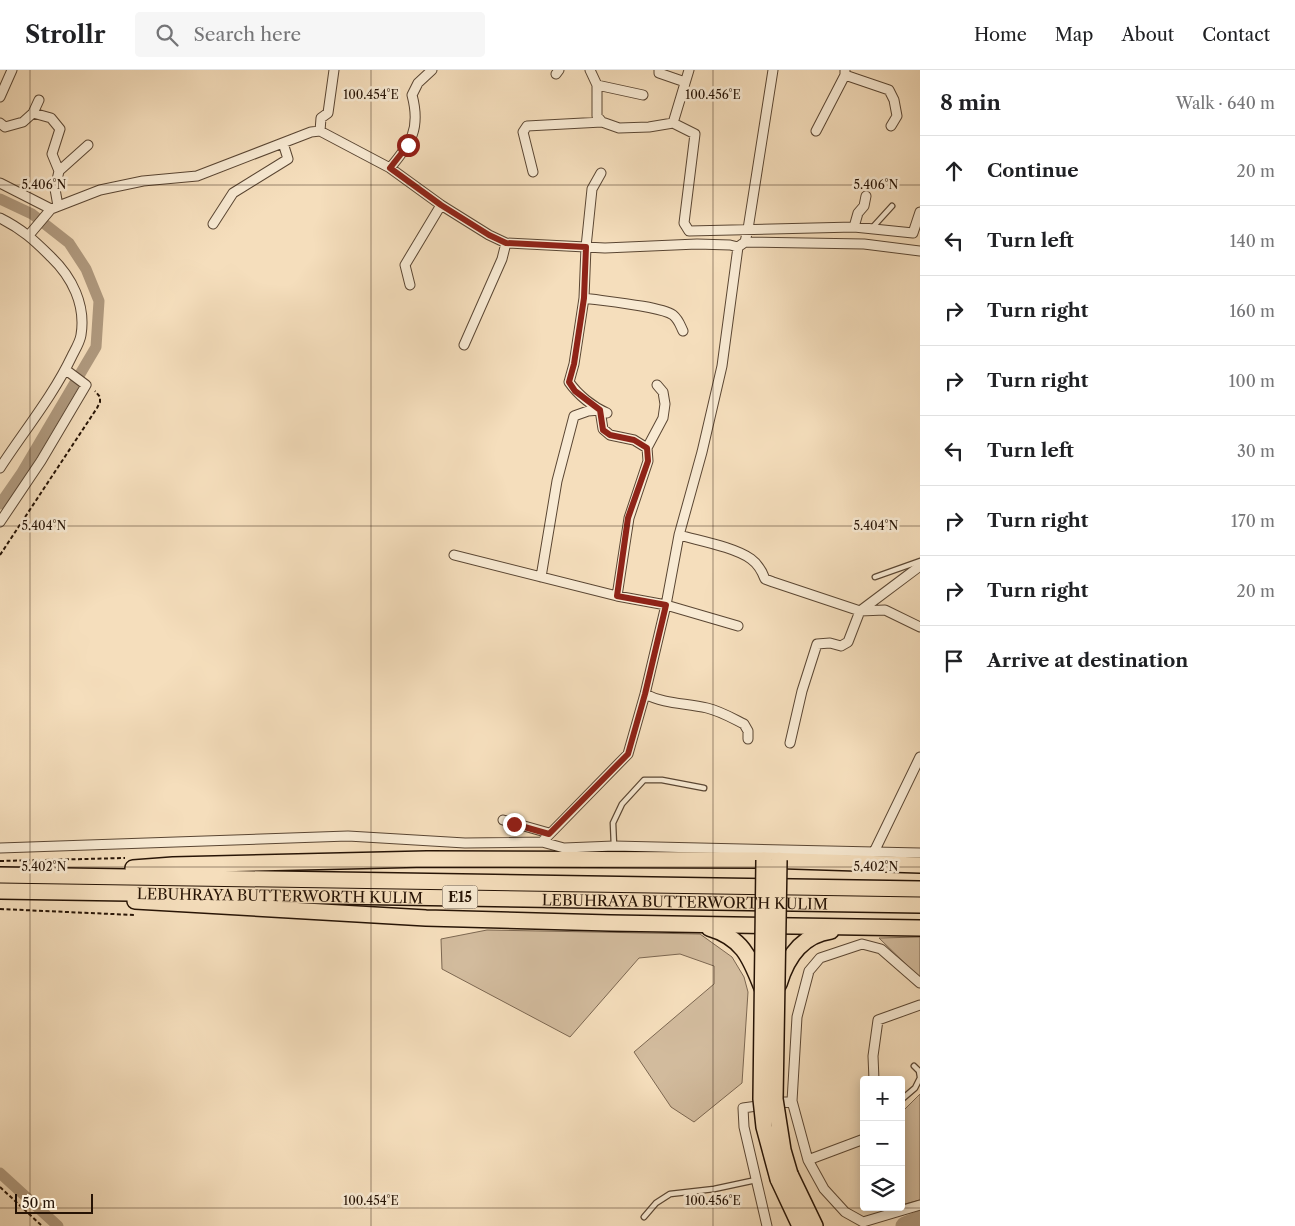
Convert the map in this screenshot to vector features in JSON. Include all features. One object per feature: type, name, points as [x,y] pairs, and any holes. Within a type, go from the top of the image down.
[{"type":"highway","points":[[19,876],[173,865],[427,859],[772,860],[920,865]]},
{"type":"highway","points":[[772,860],[770,989],[761,1099],[764,1127],[784,1176],[807,1224]]},
{"type":"highway","name":"LEBUHRAYA BUTTERWORTH KULIM","points":[[0,875],[920,889]]},
{"type":"highway","name":"LEBUHRAYA BUTTERWORTH KULIM","points":[[0,891],[920,905]]},
{"type":"highway","points":[[19,891],[172,904],[426,918],[920,928]]},
{"type":"highway","points":[[700,925],[723,932],[742,945],[770,989]]},
{"type":"highway","points":[[770,989],[798,947],[817,933],[867,927]]},
{"type":"street","points":[[0,97],[12,70]]},
{"type":"street","points":[[320,131],[321,118],[328,113],[334,70]]},
{"type":"street","points":[[390,168],[408,145],[412,136],[416,110],[412,95],[418,83],[432,70]]},
{"type":"street","points":[[590,70],[597,85],[597,116],[602,122]]},
{"type":"street","points":[[659,70],[659,73],[685,82]]},
{"type":"street","points":[[673,123],[689,70]]},
{"type":"street","points":[[542,842],[628,754],[645,694],[666,605],[679,535],[702,452],[722,366],[741,244],[748,228],[773,70]]},
{"type":"street","points":[[816,131],[845,72],[889,90],[894,100],[897,116],[891,126]]},
{"type":"street","points":[[597,85],[642,95]]},
{"type":"street","points":[[0,123],[5,127],[23,122],[33,113],[39,100]]},
{"type":"street","points":[[33,113],[51,118],[60,129],[52,154],[59,171],[54,207]]},
{"type":"street","points":[[532,172],[523,132],[527,126],[602,122],[619,128],[649,127],[673,123],[695,134],[684,223],[689,231],[854,226],[913,233],[920,212]]},
{"type":"street","points":[[32,233],[54,207],[100,190],[143,181],[197,176],[311,132],[320,131],[390,168],[441,205],[489,235],[506,243],[586,247],[697,244],[864,244],[920,251]]},
{"type":"street","points":[[213,224],[233,193],[288,159],[283,143]]},
{"type":"street","points":[[59,171],[88,145]]},
{"type":"street","points":[[601,173],[592,189],[586,247],[584,298],[574,364],[569,382],[575,391],[604,411]]},
{"type":"street","points":[[0,183],[54,207]]},
{"type":"street","points":[[854,226],[858,213],[864,206],[866,196]]},
{"type":"street","points":[[410,285],[405,265],[441,205]]},
{"type":"street","points":[[0,218],[32,233],[59,264],[74,287],[81,304],[81,337],[68,372],[0,468]]},
{"type":"street","points":[[464,345],[502,259],[506,243]]},
{"type":"street","points":[[584,298],[663,311],[671,314],[679,321],[683,332]]},
{"type":"street","points":[[0,522],[41,461],[85,384],[68,372]]},
{"type":"street","points":[[617,596],[628,518],[648,461],[647,448],[663,418],[665,404],[663,392],[657,386]]},
{"type":"street","points":[[541,577],[557,481],[574,416],[588,411],[604,411]]},
{"type":"street","points":[[604,411],[603,430],[610,435],[634,440],[647,448]]},
{"type":"street","points":[[679,535],[740,553],[753,560],[762,570],[765,578],[860,611],[885,610],[920,627]]},
{"type":"street","points":[[454,555],[617,596],[666,605],[738,626]]},
{"type":"street","points":[[790,743],[802,691],[817,644],[830,643],[842,646],[848,642],[860,611],[920,566]]},
{"type":"street","points":[[645,694],[655,699],[710,709],[731,718],[744,724],[748,731],[748,739]]},
{"type":"street","points":[[874,852],[920,757]]},
{"type":"street","points":[[503,820],[549,834]]},
{"type":"street","points":[[0,848],[348,836],[465,843],[542,842],[564,848],[614,846],[920,853]]},
{"type":"street","points":[[920,983],[881,948],[862,944],[820,958],[809,971],[797,1017],[792,1101],[808,1160],[824,1189],[845,1212],[863,1222],[920,1206]]},
{"type":"street","points":[[874,1076],[872,1056],[878,1020],[920,1005]]},
{"type":"street","points":[[767,1226],[744,1127],[743,1108],[792,1101]]},
{"type":"street","points":[[808,1160],[860,1140]]},
{"type":"lane","points":[[872,228],[892,206]]},
{"type":"lane","points":[[875,577],[920,561]]},
{"type":"lane","points":[[614,846],[613,823],[622,804],[644,780],[662,780],[704,788]]},
{"type":"lane","points":[[905,1097],[915,1088],[920,1077],[919,1071],[914,1066]]},
{"type":"lane","points":[[644,1217],[656,1203],[670,1194],[714,1189],[756,1180]]},
{"type":"path","points":[[0,555],[100,402],[99,394],[85,384]]},
{"type":"path","points":[[0,1186],[42,1226]]},
{"type":"shaded area","points":[[487,930],[700,934],[732,957],[744,977],[748,992],[742,1083],[694,1122],[671,1107],[634,1052],[714,984],[714,966],[680,954],[639,958],[570,1037],[442,969],[441,939]]},
{"type":"shaded area","points":[[920,937],[920,978],[879,938]]},
{"type":"shaded area","points":[[920,1094],[920,1200],[905,1204],[905,1121],[905,1109]]},
{"type":"waterway","points":[[0,199],[32,214],[69,243],[86,269],[99,301],[96,347],[21,474],[0,504]]},
{"type":"waterway","points":[[0,1173],[58,1226]]},
{"type":"waterway","points":[[905,1226],[920,1220]]},
{"type":"route","points":[[408,145],[390,168],[441,205],[489,235],[506,243],[586,247],[584,298],[574,364],[569,382],[575,391],[600,410],[603,430],[610,435],[634,440],[647,448],[648,461],[628,518],[617,596],[666,605],[645,694],[628,754],[549,834],[514,824]]}]
